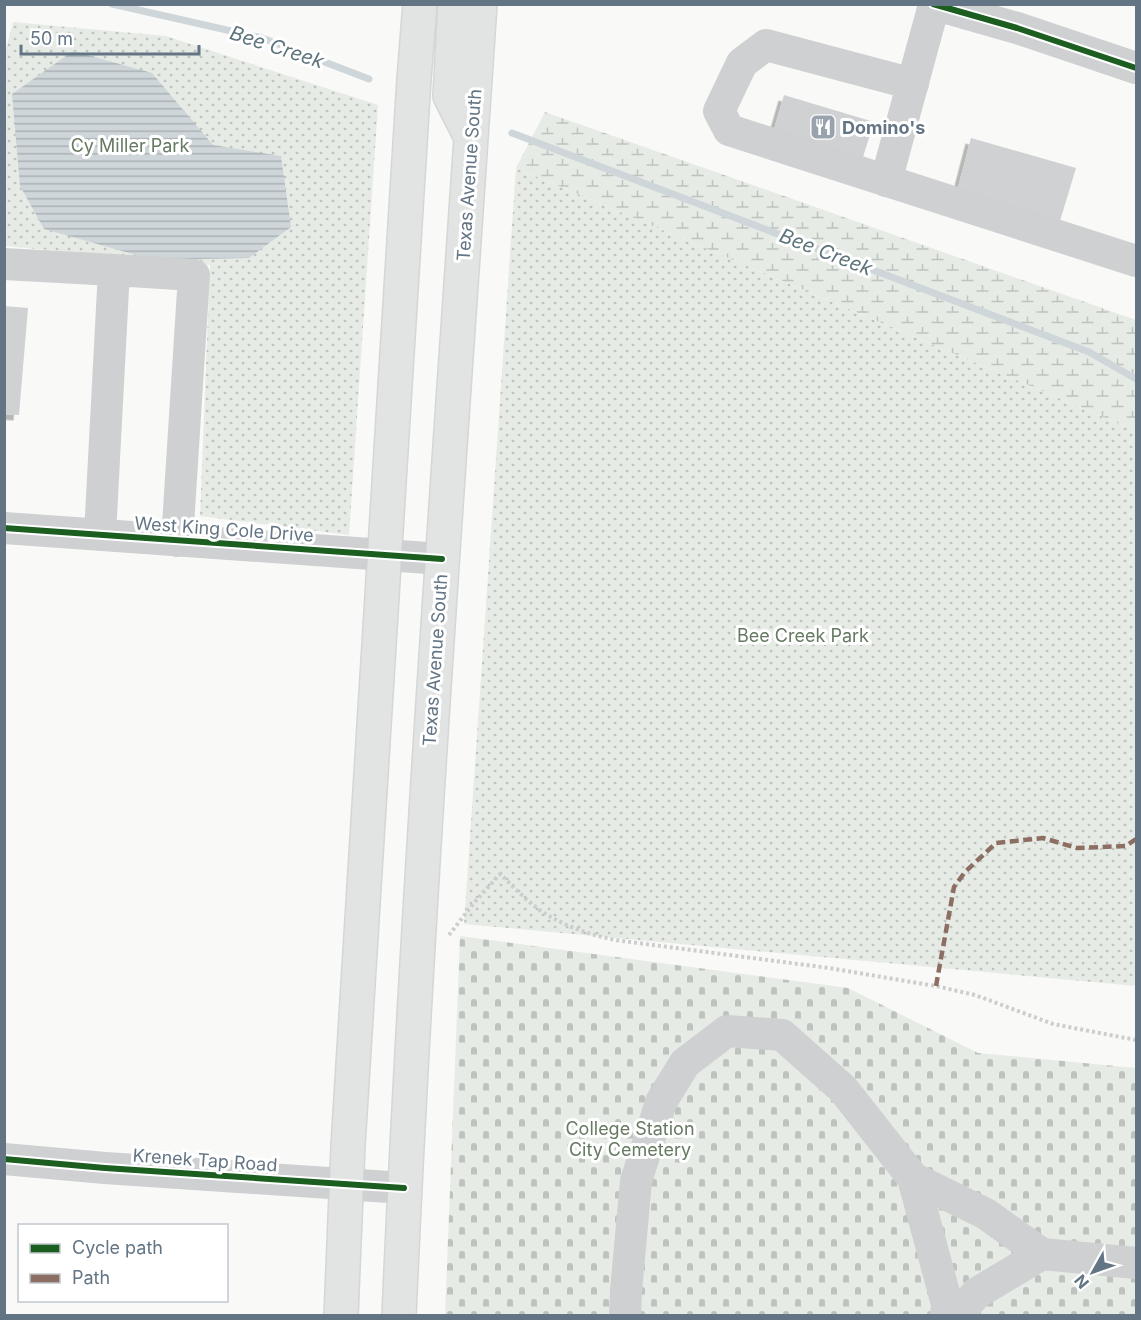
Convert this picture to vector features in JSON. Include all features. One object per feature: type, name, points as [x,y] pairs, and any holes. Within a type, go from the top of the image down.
[{"type":"main road","points":[[340,1316],[348,1146],[384,555],[420,4]]},
{"type":"main road","points":[[455,4],[450,96],[471,137]]},
{"type":"main road","name":"Texas Avenue South","points":[[399,1316],[417,933],[480,4]]},
{"type":"street","points":[[886,181],[934,5],[1017,28],[1137,68]]},
{"type":"street","points":[[913,84],[766,45],[742,63],[719,111],[729,130],[1137,261]]},
{"type":"street","points":[[4,264],[194,275],[177,541]]},
{"type":"street","points":[[100,535],[114,270]]},
{"type":"street","name":"West King Cole Drive","points":[[4,528],[442,559]]},
{"type":"street","points":[[625,1316],[636,1181],[661,1102],[685,1063],[727,1031],[782,1035],[843,1089],[913,1178],[947,1305],[946,1316]]},
{"type":"street","name":"Krenek Tap Road","points":[[4,1159],[404,1188]]},
{"type":"street","points":[[913,1178],[986,1214],[1042,1254],[1137,1263]]},
{"type":"street","points":[[956,1316],[976,1293],[1042,1254]]},
{"type":"path","points":[[449,935],[473,904],[501,874],[545,914],[570,927],[598,936],[829,968],[936,986],[975,995],[1053,1024],[1137,1040]]},
{"type":"green space","name":"Cy Miller Park","points":[[13,22],[166,36],[378,105],[349,535],[200,516],[210,265],[5,246],[4,57]]},
{"type":"green space","points":[[545,112],[1136,320],[1136,431],[516,168]]},
{"type":"green space","name":"Bee Creek Park","points":[[516,168],[1136,431],[1136,986],[464,924]]},
{"type":"green space","name":"College Station City Cemetery","points":[[460,936],[848,988],[978,1053],[1136,1068],[1136,1315],[445,1316]]},
{"type":"shaded area","points":[[73,51],[152,73],[213,145],[281,156],[291,227],[249,258],[154,260],[44,229],[20,186],[12,94]]},
{"type":"building","name":"Domino's","points":[[784,95],[874,122],[863,157],[773,133]]},
{"type":"building","points":[[971,138],[1076,168],[1060,221],[957,192]]},
{"type":"building","points":[[4,306],[28,308],[19,415],[4,414]]},
{"type":"waterway","name":"Bee Creek","points":[[112,4],[262,38],[369,79]]},
{"type":"waterway","name":"Bee Creek","points":[[512,133],[1089,352],[1136,379]]},
{"type":"marked path","points":[[936,986],[954,887],[965,872],[996,843],[1043,838],[1077,848],[1126,846],[1136,839]]},
{"type":"cycle path","points":[[933,4],[1017,28],[1136,68]]},
{"type":"cycle path","points":[[4,528],[442,559]]},
{"type":"cycle path","points":[[4,1159],[404,1188]]},
{"type":"place","name":"Domino's","points":[[823,127]]}]
